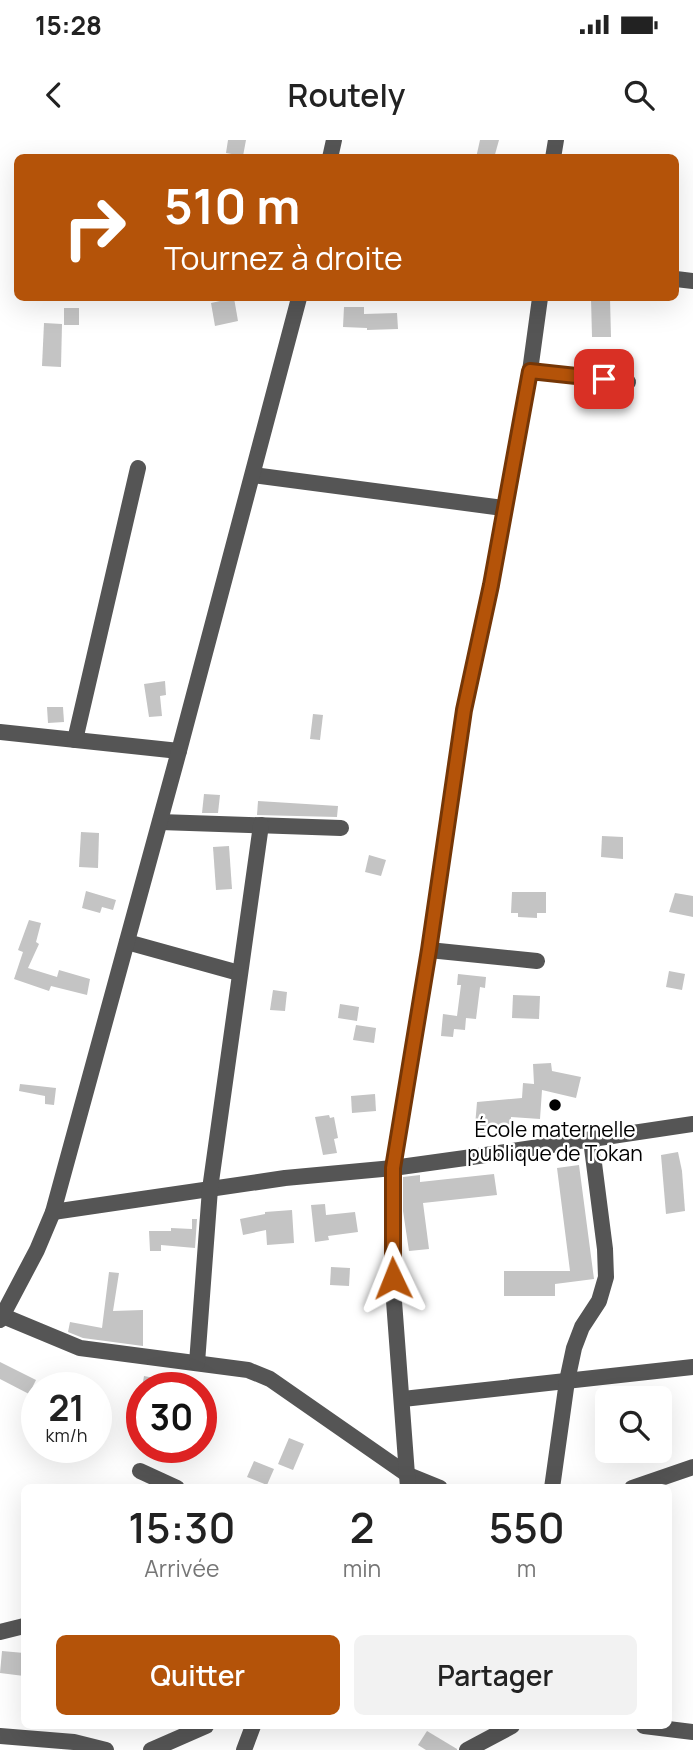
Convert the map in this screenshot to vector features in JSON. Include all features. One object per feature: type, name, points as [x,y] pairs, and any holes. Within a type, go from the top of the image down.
[{"type":"street","points":[[298,301],[53,1212],[37,1250],[1,1318],[80,1348],[248,1370],[270,1378],[408,1481]]},
{"type":"street","points":[[408,1481],[394,1301],[391,1230],[393,1168],[429,950],[464,710],[491,585],[530,371],[540,301]]},
{"type":"street","points":[[530,371],[628,382]]},
{"type":"street","points":[[75,740],[138,468]]},
{"type":"street","points":[[253,475],[503,508]]},
{"type":"street","points":[[0,732],[179,751]]},
{"type":"street","points":[[160,822],[341,828]]},
{"type":"street","points":[[197,1363],[209,1189],[261,825]]},
{"type":"street","points":[[127,942],[239,973]]},
{"type":"street","points":[[429,950],[537,961]]},
{"type":"street","points":[[53,1212],[285,1178],[393,1168],[693,1124]]},
{"type":"street","points":[[553,1484],[574,1348],[582,1327],[599,1301],[606,1277],[591,1140]]},
{"type":"street","points":[[403,1399],[693,1367]]},
{"type":"street","points":[[644,1484],[693,1467]]},
{"type":"street","points":[[140,1471],[168,1484]]},
{"type":"street","points":[[0,1632],[21,1627]]},
{"type":"street","points":[[151,1750],[199,1729]]},
{"type":"street","points":[[244,1750],[252,1729]]},
{"type":"street","points":[[467,1750],[506,1729]]},
{"type":"street","points":[[668,1729],[693,1732]]},
{"type":"street","points":[[0,1736],[74,1742],[106,1750]]},
{"type":"building","points":[[228,140],[246,140],[243,154],[226,153]]},
{"type":"building","points":[[480,140],[499,140],[495,154],[477,154]]},
{"type":"building","points":[[235,301],[238,321],[215,326],[211,303]]},
{"type":"building","points":[[591,301],[610,301],[611,337],[592,337]]},
{"type":"building","points":[[344,307],[364,307],[364,314],[397,313],[398,329],[367,330],[343,327]]},
{"type":"building","points":[[64,308],[79,308],[79,325],[64,325]]},
{"type":"building","points":[[44,323],[62,324],[61,367],[42,366]]},
{"type":"building","points":[[165,681],[166,695],[160,696],[162,716],[149,717],[144,684]]},
{"type":"building","points":[[47,707],[63,707],[64,722],[48,723]]},
{"type":"building","points":[[313,714],[323,715],[320,740],[310,739]]},
{"type":"building","points":[[204,794],[220,795],[218,813],[202,813]]},
{"type":"building","points":[[258,801],[338,806],[337,817],[257,815]]},
{"type":"building","points":[[81,832],[99,833],[98,868],[79,867]]},
{"type":"building","points":[[602,836],[623,837],[623,859],[601,857]]},
{"type":"building","points":[[229,846],[232,889],[216,890],[213,847]]},
{"type":"building","points":[[369,855],[386,860],[381,876],[365,872]]},
{"type":"building","points":[[86,891],[116,900],[113,910],[102,907],[100,913],[82,908]]},
{"type":"building","points":[[512,892],[546,892],[546,913],[537,913],[537,918],[518,917],[518,913],[511,913]]},
{"type":"building","points":[[675,893],[693,896],[693,917],[669,912]]},
{"type":"building","points":[[29,920],[41,923],[36,942],[39,944],[28,968],[57,977],[59,970],[90,979],[87,995],[51,986],[49,991],[14,979],[23,952],[18,950]]},
{"type":"building","points":[[669,971],[685,974],[682,990],[666,987]]},
{"type":"building","points":[[458,974],[486,977],[485,988],[480,987],[476,1019],[466,1018],[465,1030],[454,1029],[453,1037],[441,1036],[443,1014],[457,1016],[461,985],[457,985]]},
{"type":"building","points":[[273,990],[287,992],[285,1011],[270,1010]]},
{"type":"building","points":[[513,995],[540,996],[539,1019],[512,1018]]},
{"type":"building","points":[[340,1004],[359,1007],[357,1021],[338,1018]]},
{"type":"building","points":[[356,1025],[376,1028],[374,1043],[353,1040]]},
{"type":"building","points":[[551,1063],[552,1071],[581,1077],[576,1098],[542,1090],[540,1119],[511,1117],[511,1127],[487,1128],[485,1137],[474,1138],[477,1102],[522,1098],[523,1083],[534,1084],[533,1064]]},
{"type":"building","points":[[20,1084],[56,1088],[54,1105],[45,1104],[45,1096],[19,1091]]},
{"type":"building","points":[[375,1094],[376,1111],[352,1113],[351,1096]]},
{"type":"building","points":[[329,1115],[330,1118],[334,1117],[338,1138],[334,1139],[337,1153],[323,1155],[315,1117]]},
{"type":"building","points":[[678,1152],[685,1211],[666,1214],[661,1155]]},
{"type":"building","points":[[579,1165],[594,1279],[555,1284],[555,1296],[504,1296],[504,1271],[570,1271],[557,1168]]},
{"type":"building","points":[[494,1174],[497,1195],[423,1203],[429,1249],[409,1251],[403,1211],[403,1177],[420,1175],[420,1182]]},
{"type":"building","points":[[325,1204],[326,1215],[355,1212],[358,1232],[328,1236],[329,1240],[315,1242],[311,1205]]},
{"type":"building","points":[[292,1210],[294,1243],[267,1245],[266,1230],[243,1235],[240,1219],[265,1212]]},
{"type":"building","points":[[192,1219],[197,1219],[195,1248],[161,1245],[161,1251],[150,1251],[149,1231],[192,1229]]},
{"type":"building","points":[[331,1267],[350,1268],[349,1286],[330,1285]]},
{"type":"building","points":[[109,1272],[119,1273],[113,1311],[143,1310],[143,1346],[83,1338],[68,1332],[70,1322],[102,1328]]},
{"type":"building","points":[[0,1362],[21,1372],[21,1390],[0,1379]]},
{"type":"building","points":[[289,1438],[304,1444],[293,1470],[278,1464]]},
{"type":"building","points":[[254,1461],[274,1469],[267,1484],[247,1477]]},
{"type":"building","points":[[2,1651],[21,1653],[21,1676],[0,1673]]},
{"type":"building","points":[[427,1731],[457,1750],[426,1750],[418,1745]]},
{"type":"place","name":"École maternelle publique de Tokan","points":[[555,1105]]},
{"type":"route","points":[[393,1278],[393,1168],[429,950],[464,710],[491,585],[530,371],[604,379]]}]
